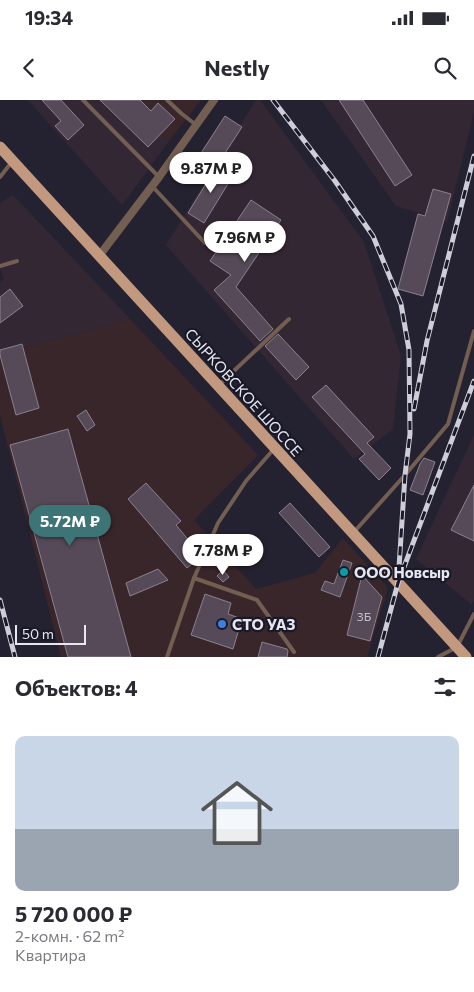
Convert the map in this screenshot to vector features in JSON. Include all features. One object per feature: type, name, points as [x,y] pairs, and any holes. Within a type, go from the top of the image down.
[{"type":"main road","name":"СЫРКОВСКОЕ ШОССЕ","points":[[0,147],[466,657]]},
{"type":"street","points":[[99,256],[214,100]]},
{"type":"lane","points":[[83,100],[159,177]]},
{"type":"lane","points":[[167,100],[197,125]]},
{"type":"lane","points":[[0,177],[13,161]]},
{"type":"lane","points":[[152,186],[205,243]]},
{"type":"lane","points":[[0,266],[17,261]]},
{"type":"lane","points":[[218,386],[289,318]]},
{"type":"lane","points":[[353,533],[448,424],[474,331]]},
{"type":"lane","points":[[167,657],[194,578],[218,523],[246,481],[275,448]]},
{"type":"lane","points":[[194,578],[257,600],[294,652]]},
{"type":"lane","points":[[438,657],[457,647],[474,614]]},
{"type":"shaded area","points":[[28,100],[126,100],[169,141],[122,205]]},
{"type":"shaded area","points":[[126,100],[201,100],[169,141]]},
{"type":"shaded area","points":[[256,100],[260,100],[364,242],[401,356],[393,429],[354,459],[166,245]]},
{"type":"shaded area","points":[[321,100],[474,100],[474,112],[447,222],[396,206]]},
{"type":"shaded area","points":[[13,195],[130,319],[0,354],[0,282],[4,279],[0,268],[0,203]]},
{"type":"shaded area","points":[[130,319],[258,455],[194,520],[256,589],[315,573],[343,538],[388,588],[367,657],[61,657],[0,415],[0,354]]},
{"type":"shaded area","points":[[474,435],[474,600],[472,605],[416,559]]},
{"type":"building","points":[[42,100],[61,100],[84,125],[68,140],[55,126],[61,121]]},
{"type":"building","points":[[100,100],[140,100],[151,111],[158,103],[175,119],[148,147]]},
{"type":"building","points":[[339,100],[363,100],[412,175],[395,186]]},
{"type":"building","points":[[225,116],[242,127],[218,164],[201,153]]},
{"type":"building","points":[[218,164],[234,174],[204,223],[188,213]]},
{"type":"building","points":[[433,189],[451,194],[423,296],[398,289],[418,214],[425,216]]},
{"type":"building","points":[[251,200],[281,220],[236,287],[273,329],[260,341],[214,290],[231,275],[210,261]]},
{"type":"building","points":[[10,289],[23,306],[0,323],[0,297]]},
{"type":"building","points":[[278,334],[309,367],[296,380],[265,346]]},
{"type":"building","points":[[22,344],[39,408],[16,415],[0,350]]},
{"type":"building","points":[[326,385],[374,437],[367,443],[391,468],[379,480],[359,459],[365,454],[312,397]]},
{"type":"building","points":[[86,410],[95,425],[87,431],[77,416]]},
{"type":"building","points":[[68,429],[131,657],[68,657],[10,445]]},
{"type":"building","points":[[424,458],[435,462],[423,495],[410,490]]},
{"type":"building","points":[[146,483],[181,521],[176,525],[200,554],[199,558],[187,568],[128,499]]},
{"type":"building","points":[[474,485],[474,541],[451,530]]},
{"type":"building","points":[[290,503],[330,547],[319,557],[279,513]]},
{"type":"building","name":"ООО Новсыр","points":[[343,560],[352,563],[340,597],[321,590],[325,581],[334,584]]},
{"type":"building","points":[[158,569],[168,580],[130,596],[126,583]]},
{"type":"building","points":[[223,570],[229,577],[223,582],[217,576]]},
{"type":"building","points":[[362,575],[382,597],[370,641],[347,635]]},
{"type":"building","points":[[205,594],[231,603],[228,614],[242,619],[233,649],[191,635]]},
{"type":"building","points":[[262,642],[287,649],[287,657],[258,657]]},
{"type":"railway","points":[[273,100],[335,181],[373,236],[401,304],[409,350],[410,434],[405,475],[398,583]]},
{"type":"railway","points":[[414,409],[427,341],[474,156]]},
{"type":"railway","points":[[378,657],[398,583],[474,381]]},
{"type":"railway","points":[[0,600],[15,657]]},
{"type":"place","name":"ООО Новсыр","points":[[344,572]]},
{"type":"place","name":"СТО УАЗ","points":[[222,624]]}]
